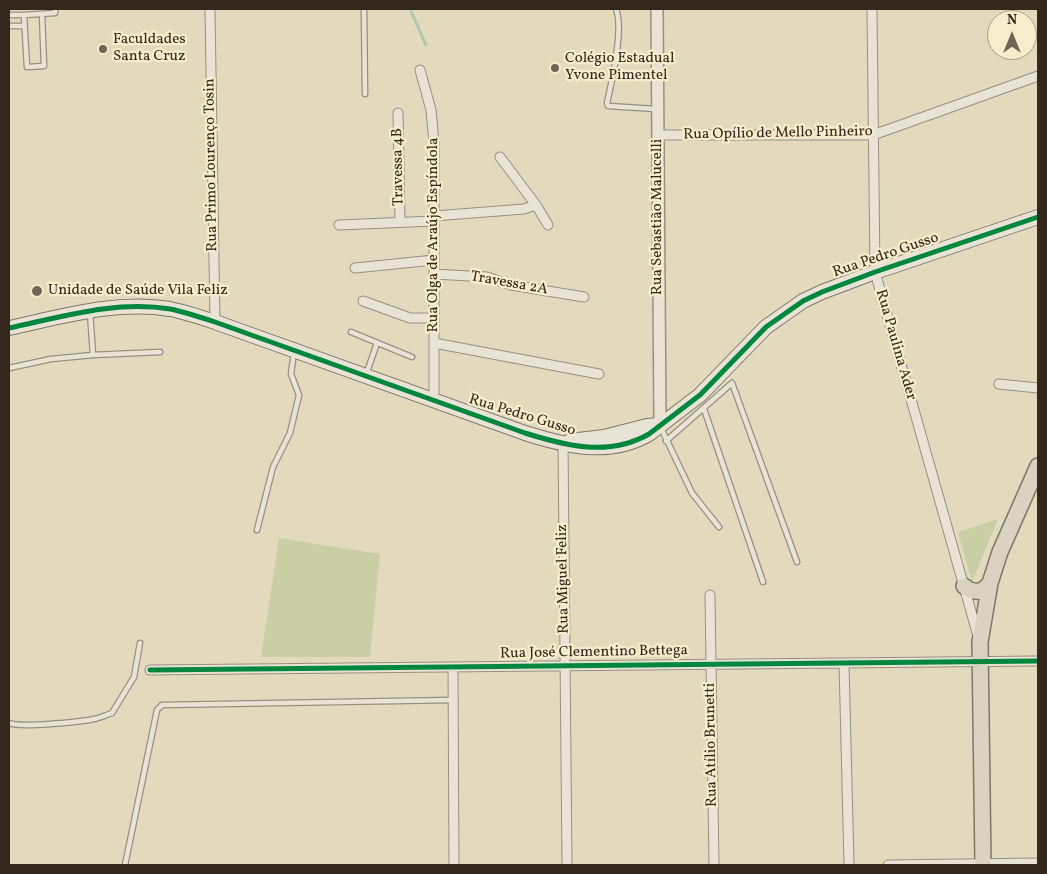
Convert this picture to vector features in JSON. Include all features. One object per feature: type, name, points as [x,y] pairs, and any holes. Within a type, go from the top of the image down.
[{"type":"main road","name":"Rua Pedro Gusso","points":[[9,328],[90,311],[126,307],[184,312],[531,435],[563,442],[604,437],[647,426],[660,425],[687,406],[766,327],[802,301],[875,272],[1038,217]]},
{"type":"main road","points":[[983,865],[980,642],[990,584],[1000,552],[1038,466]]},
{"type":"main road","points":[[964,586],[978,592],[987,588],[990,584]]},
{"type":"street","name":"Rua Primo Lourenço Tosin","points":[[210,9],[215,322]]},
{"type":"street","name":"Rua Sebastião Malucelli","points":[[657,9],[660,425]]},
{"type":"street","name":"Rua Paulina Ader","points":[[872,9],[875,272],[980,642]]},
{"type":"street","name":"Rua Olga de Araújo Espíndola","points":[[420,70],[428,96],[433,126],[434,401]]},
{"type":"street","name":"Rua Opílio de Mello Pinheiro","points":[[658,135],[873,135],[1038,76]]},
{"type":"street","name":"Travessa 4B","points":[[398,112],[400,222]]},
{"type":"street","points":[[500,157],[536,205],[548,225]]},
{"type":"street","points":[[339,225],[400,222],[524,209],[536,205]]},
{"type":"street","points":[[355,268],[434,260]]},
{"type":"street","name":"Travessa 2A","points":[[434,274],[487,277],[511,285],[584,297]]},
{"type":"street","points":[[362,301],[410,318],[434,318]]},
{"type":"street","points":[[434,343],[599,374]]},
{"type":"street","points":[[999,384],[1038,388]]},
{"type":"street","name":"Rua Miguel Feliz","points":[[563,442],[567,865]]},
{"type":"street","name":"Rua Atílio Brunetti","points":[[710,595],[714,865]]},
{"type":"street","name":"Rua José Clementino Bettega","points":[[150,670],[1038,661]]},
{"type":"street","points":[[844,663],[849,865]]},
{"type":"street","points":[[452,666],[454,865]]},
{"type":"street","points":[[888,865],[1038,863]]},
{"type":"lane","points":[[9,15],[55,13],[55,9]]},
{"type":"lane","points":[[364,9],[365,94]]},
{"type":"lane","points":[[616,9],[618,16],[615,63],[608,106],[657,109]]},
{"type":"lane","points":[[24,15],[27,67],[44,66],[42,14]]},
{"type":"lane","points":[[9,26],[24,26]]},
{"type":"lane","points":[[90,311],[93,355]]},
{"type":"lane","points":[[351,332],[412,357]]},
{"type":"lane","points":[[365,376],[378,343]]},
{"type":"lane","points":[[257,530],[273,467],[290,433],[299,395],[291,374],[294,351]]},
{"type":"lane","points":[[9,368],[93,355],[160,352]]},
{"type":"lane","points":[[722,372],[732,383],[797,562]]},
{"type":"lane","points":[[666,441],[732,383]]},
{"type":"lane","points":[[704,409],[764,582]]},
{"type":"lane","points":[[660,425],[692,493],[719,528]]},
{"type":"lane","points":[[9,723],[14,725],[30,725],[94,719],[112,713],[134,677],[140,644]]},
{"type":"lane","points":[[125,865],[157,710],[162,705],[453,700]]},
{"type":"green space","points":[[998,519],[972,582],[958,532]]},
{"type":"green space","points":[[279,538],[380,554],[370,657],[261,657]]},
{"type":"waterway","points":[[410,9],[426,45]]},
{"type":"cycle path","points":[[9,328],[109,308],[150,307],[170,309],[215,322],[525,433],[572,445],[603,447],[634,441],[649,434],[700,395],[766,327],[803,301],[875,272],[1038,217]]},
{"type":"cycle path","points":[[150,670],[1038,661]]},
{"type":"place","name":"Faculdades Santa Cruz","points":[[103,49]]},
{"type":"place","name":"Colégio Estadual Yvone Pimentel","points":[[555,68]]},
{"type":"place","name":"Unidade de Saúde Vila Feliz","points":[[37,291]]}]
